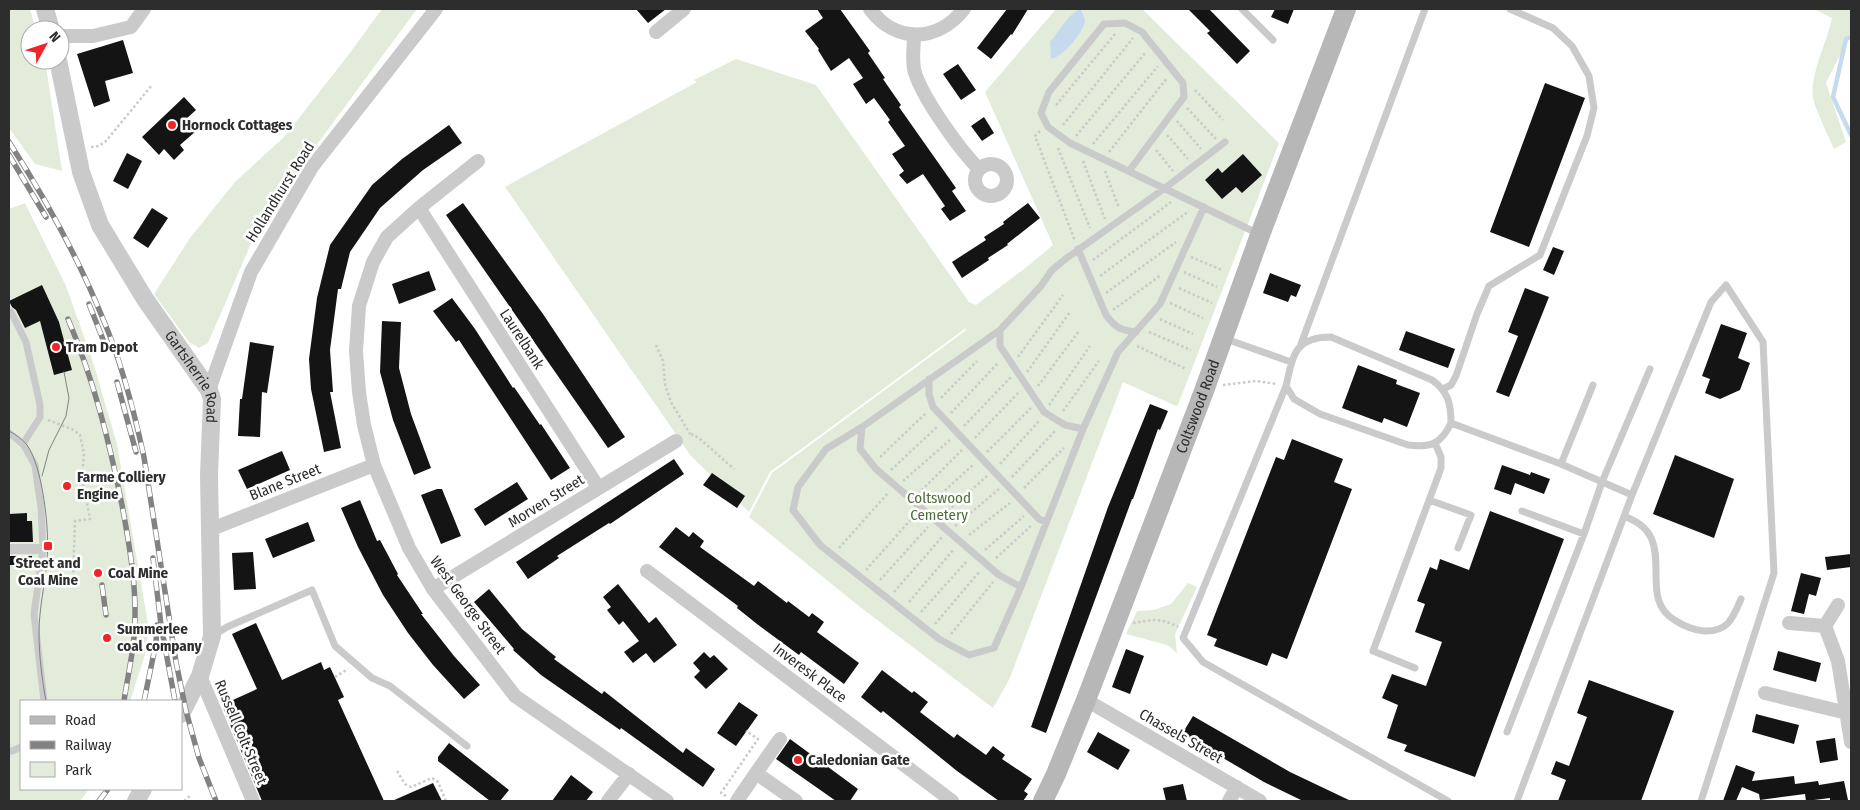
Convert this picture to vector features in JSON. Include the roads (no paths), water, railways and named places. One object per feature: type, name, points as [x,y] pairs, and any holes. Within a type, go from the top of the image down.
[{"type":"main road","name":"Coltswood Road","points":[[1043,801],[1086,700],[1204,391],[1260,235],[1346,9]]},
{"type":"street","points":[[70,36],[92,36],[131,28],[144,9]]},
{"type":"street","name":"Hollandhurst Road","points":[[209,390],[250,272],[312,168],[436,9]]},
{"type":"street","points":[[656,32],[684,9]]},
{"type":"street","points":[[870,9],[887,27],[914,35],[934,33],[946,27],[964,9]]},
{"type":"street","points":[[914,35],[914,69],[922,92],[969,159],[979,169]]},
{"type":"street","name":"Gartsherrie Road","points":[[60,70],[81,172],[100,225],[145,299],[209,390],[212,399],[209,475],[212,636],[197,682],[182,712]]},
{"type":"street","name":"West George Street","points":[[478,161],[419,208],[387,237],[373,262],[359,306],[356,351],[364,425],[374,465],[409,548],[433,589],[515,696],[667,801]]},
{"type":"street","name":"Laurelbank","points":[[419,208],[598,487]]},
{"type":"street","name":"Morven Street","points":[[433,589],[676,441]]},
{"type":"street","name":"Blane Street","points":[[209,530],[374,465]]},
{"type":"street","points":[[9,549],[43,549]]},
{"type":"street","name":"Inveresk Place","points":[[648,572],[952,801]]},
{"type":"street","points":[[1825,626],[1838,604]]},
{"type":"street","points":[[1789,623],[1825,626]]},
{"type":"street","points":[[1825,626],[1838,661],[1851,742]]},
{"type":"street","name":"Russell Colt Street","points":[[197,682],[253,801]]},
{"type":"street","points":[[1765,693],[1847,713]]},
{"type":"street","name":"Chassels Street","points":[[1086,700],[1260,801]]},
{"type":"street","points":[[732,799],[756,773],[780,739]]},
{"type":"street","points":[[756,773],[796,801]]},
{"type":"street","points":[[608,801],[629,774]]},
{"type":"street","points":[[1229,801],[1237,787]]},
{"type":"street","points":[[136,801],[142,790]]},
{"type":"lane","points":[[1242,9],[1273,40]]},
{"type":"lane","points":[[1424,9],[1301,344],[1291,362],[1286,386],[1183,638],[1203,662],[1448,801]]},
{"type":"lane","points":[[1443,389],[1451,385],[1456,376],[1477,314],[1489,286],[1540,255],[1587,136],[1594,108],[1589,76],[1572,46],[1553,28],[1510,9]]},
{"type":"lane","points":[[1129,171],[1184,97],[1183,83],[1139,31],[1125,23],[1104,24],[1049,92],[1042,113],[1048,127],[1070,143],[1260,235]]},
{"type":"lane","points":[[1201,206],[1188,242],[1162,300],[1118,352],[1043,520],[1021,587],[994,648],[969,655],[945,641],[820,545],[793,510],[798,487],[826,449],[862,427],[1000,330],[1041,286],[1052,270],[1078,249],[1165,188],[1223,143]]},
{"type":"lane","points":[[1078,249],[1106,315],[1121,331],[1138,330]]},
{"type":"lane","points":[[1517,801],[1632,495],[1710,302],[1726,285],[1762,342],[1774,573],[1701,801]]},
{"type":"lane","points":[[11,312],[26,342],[40,405],[40,417],[24,444]]},
{"type":"lane","points":[[1000,330],[1000,346],[1044,412],[1065,426],[1083,429]]},
{"type":"lane","points":[[1286,386],[1294,399],[1320,414],[1408,445],[1420,447],[1435,444],[1444,436],[1450,422],[1451,410],[1448,396],[1432,380],[1331,337],[1316,337],[1301,344]]},
{"type":"lane","points":[[1222,338],[1291,362]]},
{"type":"lane","points":[[1507,732],[1584,534],[1602,482],[1650,369]]},
{"type":"lane","points":[[929,379],[929,394],[933,406],[1006,484],[1043,520]]},
{"type":"lane","points":[[1561,464],[1593,385]]},
{"type":"lane","points":[[1450,422],[1561,464],[1632,495]]},
{"type":"lane","points":[[862,427],[860,449],[876,469],[999,575],[1021,587]]},
{"type":"lane","points":[[9,433],[24,444],[35,465],[41,508],[43,549],[34,614],[44,700]]},
{"type":"lane","points":[[1415,668],[1373,651],[1441,468],[1441,457],[1435,444]]},
{"type":"lane","points":[[1429,500],[1471,516],[1458,548]]},
{"type":"lane","points":[[1522,511],[1584,534]]},
{"type":"lane","points":[[1624,516],[1640,523],[1647,530],[1653,541],[1658,600],[1661,608],[1672,619],[1685,626],[1704,631],[1722,628],[1733,619],[1741,599]]},
{"type":"lane","points":[[212,636],[227,627],[312,590],[335,646],[372,678],[390,686],[467,746]]},
{"type":"lane","points":[[12,751],[20,747]]},
{"type":"water","points":[[1080,9],[1085,20],[1081,31],[1061,54],[1051,59],[1050,42],[1067,20]]},
{"type":"waterway","points":[[1851,37],[1846,39],[1833,97],[1851,135]]},
{"type":"tram line","points":[[42,476],[49,450],[66,416],[69,398],[64,372]]},
{"type":"tram line","points":[[9,431],[25,443],[33,455],[44,501],[48,548],[39,633],[46,700]]},
{"type":"railway","points":[[9,142],[48,206],[72,251],[103,319],[122,370],[144,457],[176,662],[186,711],[199,758],[216,801]]},
{"type":"railway","points":[[9,155],[46,217]]},
{"type":"railway","points":[[89,304],[104,342]]},
{"type":"railway","points":[[68,319],[86,365],[106,434],[122,505],[130,554],[135,620],[124,700]]},
{"type":"railway","points":[[117,382],[136,452]]},
{"type":"railway","points":[[153,558],[161,625],[175,700]]},
{"type":"railway","points":[[102,585],[106,615]]},
{"type":"railway","points":[[144,700],[156,643],[157,625]]},
{"type":"railway","points":[[99,801],[107,790]]},
{"type":"place","name":"Hornock Cottages","points":[[172,125]]},
{"type":"place","name":"Tram Depot","points":[[56,347]]},
{"type":"place","name":"Farme Colliery Engine","points":[[67,486]]},
{"type":"place","name":"Street and Coal Mine","points":[[48,546]]},
{"type":"place","name":"Coal Mine","points":[[98,573]]},
{"type":"place","name":"Summerlee coal company","points":[[107,638]]},
{"type":"place","name":"Caledonian Gate","points":[[798,760]]},
{"type":"park label","name":"Coltswood Cemetery","points":[[939,506]]}]
